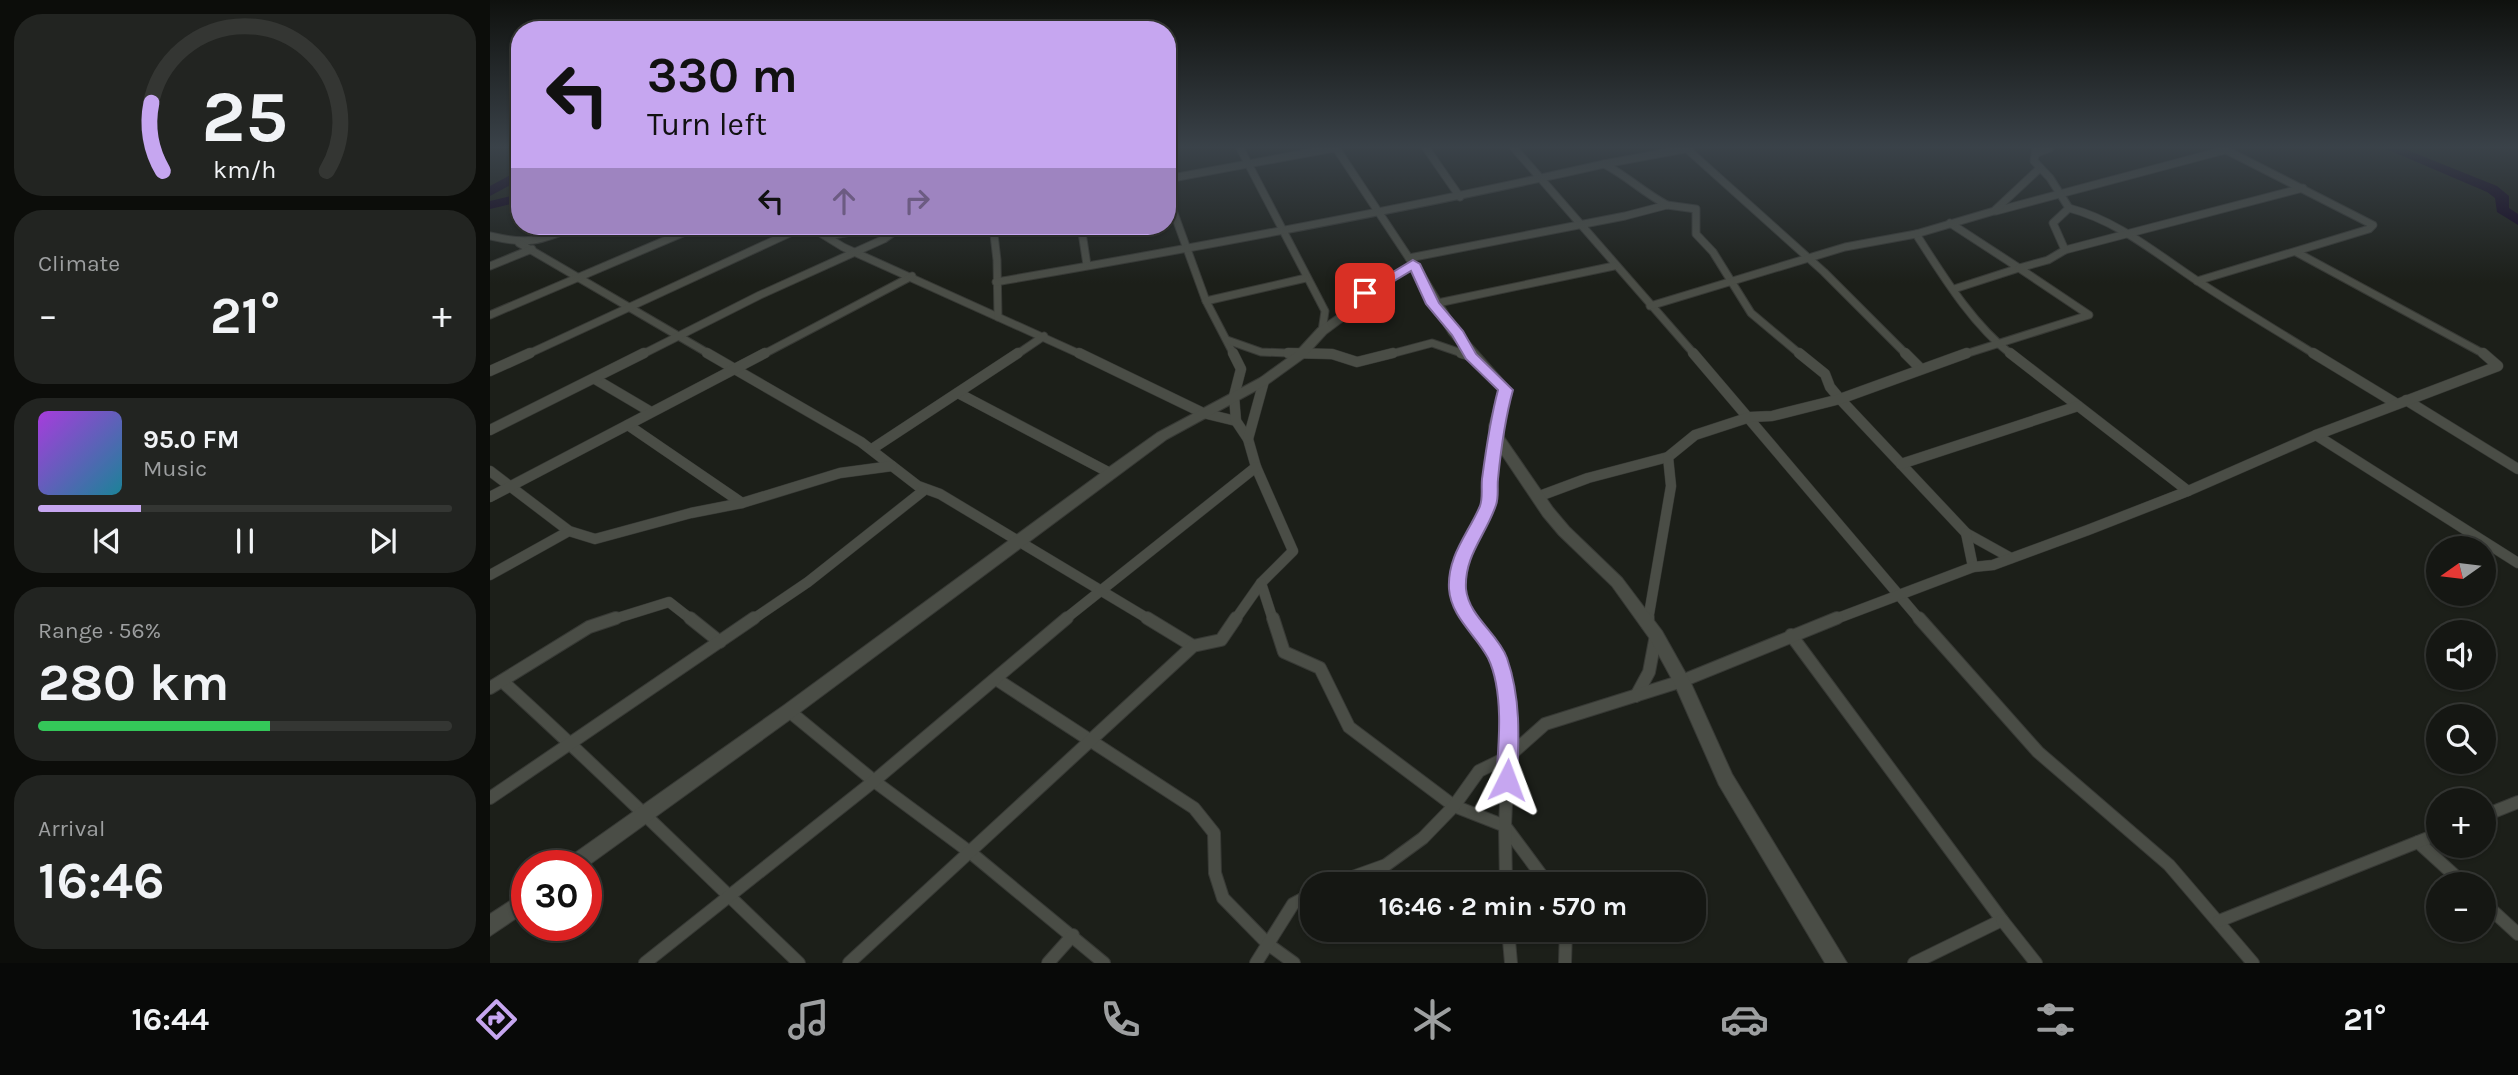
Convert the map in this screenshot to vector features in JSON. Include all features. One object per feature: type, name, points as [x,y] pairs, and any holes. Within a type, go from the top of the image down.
[{"type":"street","points":[[1265,193],[1325,311],[1322,331]]},
{"type":"street","points":[[1365,193],[1411,261],[1433,304],[1458,334],[1471,356],[1506,390],[1496,426],[1489,503],[1458,564],[1460,604],[1497,658],[1510,715],[1506,872]]},
{"type":"street","points":[[1457,193],[1460,197]]},
{"type":"street","points":[[996,282],[1286,232],[1477,193]]},
{"type":"street","points":[[1552,193],[1749,417],[1898,594],[2052,768],[2141,838],[2219,921],[2253,963]]},
{"type":"street","points":[[1646,193],[1667,205],[1696,209],[1696,234],[1713,251],[1751,313],[1825,374],[1830,387],[1840,399],[1966,533],[2011,558]]},
{"type":"street","points":[[1736,193],[1824,272],[1921,369]]},
{"type":"street","points":[[1994,211],[2016,193]]},
{"type":"street","points":[[1650,306],[1732,284],[1845,247],[1916,234],[2069,193]]},
{"type":"street","points":[[1954,289],[2048,260],[2065,250],[2284,193]]},
{"type":"street","points":[[2197,281],[2369,229],[2373,225],[2311,193]]},
{"type":"street","points":[[2062,195],[2069,208]]},
{"type":"street","points":[[594,850],[789,711],[1162,436],[1264,381],[1300,355],[1322,331],[1346,314],[1365,293],[1411,261],[1579,223],[1651,211],[1667,205]]},
{"type":"street","points":[[2069,208],[2080,210],[2132,234],[2197,281],[2518,469]]},
{"type":"street","points":[[2065,250],[2053,223],[2069,208]]},
{"type":"street","points":[[849,963],[1193,646],[1222,640],[1261,583],[1293,551],[1256,467],[1248,439],[1236,421],[1234,396],[1241,369],[1206,301],[1176,218]]},
{"type":"street","points":[[1537,497],[1588,478],[1668,457],[1695,435],[1749,417],[1772,416],[1840,399],[1996,342],[2089,315],[1950,223]]},
{"type":"street","points":[[1916,234],[1954,289],[1996,342],[2188,491]]},
{"type":"street","points":[[519,243],[554,235]]},
{"type":"street","points":[[492,312],[677,235]]},
{"type":"street","points":[[490,370],[787,235]]},
{"type":"street","points":[[827,236],[833,235]]},
{"type":"street","points":[[490,430],[760,295],[890,235]]},
{"type":"street","points":[[995,235],[999,248],[996,282],[998,317]]},
{"type":"street","points":[[1082,235],[1087,265]]},
{"type":"street","points":[[490,236],[533,249],[627,308],[872,449],[923,491],[940,494],[1193,646]]},
{"type":"street","points":[[827,236],[840,248],[856,251],[912,276],[1203,413],[1236,421]]},
{"type":"street","points":[[490,266],[533,249]]},
{"type":"street","points":[[1366,872],[1386,865],[1423,838],[1454,806],[1479,771],[1508,757],[1545,724],[1682,681],[1898,594],[1973,567],[1993,565],[2188,491],[2316,435],[2498,366],[2497,362],[2296,251]]},
{"type":"street","points":[[1433,304],[1614,266]]},
{"type":"street","points":[[490,497],[912,276]]},
{"type":"street","points":[[1206,301],[1306,278]]},
{"type":"street","points":[[872,449],[1044,336]]},
{"type":"street","points":[[1227,340],[1261,352],[1332,354],[1357,362],[1432,343],[1471,356]]},
{"type":"street","points":[[595,379],[651,412]]},
{"type":"street","points":[[1248,439],[1264,381]]},
{"type":"street","points":[[958,393],[1110,473]]},
{"type":"street","points":[[1901,464],[2078,406]]},
{"type":"street","points":[[628,425],[742,503]]},
{"type":"street","points":[[2316,435],[2518,564]]},
{"type":"street","points":[[1497,437],[1537,497],[1564,531],[1617,582],[1652,629],[1682,681],[1725,779],[1837,963]]},
{"type":"street","points":[[1636,696],[1649,671],[1671,486],[1668,457]]},
{"type":"street","points":[[490,471],[541,507],[569,531],[595,539],[691,513],[742,503],[841,473],[892,466]]},
{"type":"street","points":[[645,963],[873,781],[1100,591],[1256,467]]},
{"type":"street","points":[[490,798],[808,582],[923,491]]},
{"type":"street","points":[[490,576],[569,531]]},
{"type":"street","points":[[1966,533],[1973,567]]},
{"type":"street","points":[[1261,583],[1284,652],[1320,668],[1349,727],[1454,806],[1505,826],[1539,872]]},
{"type":"street","points":[[490,688],[589,628],[669,602],[720,642]]},
{"type":"street","points":[[1791,635],[2036,963]]},
{"type":"street","points":[[996,679],[1194,808],[1214,833],[1215,873],[1223,898],[1269,945],[1294,963]]},
{"type":"street","points":[[502,681],[571,743],[642,815],[799,963]]},
{"type":"street","points":[[789,711],[873,781],[971,853],[1104,963]]},
{"type":"street","points":[[2496,811],[2518,803]]},
{"type":"street","points":[[2219,921],[2426,839]]},
{"type":"street","points":[[2418,842],[2450,872]]},
{"type":"street","points":[[1256,963],[1293,904],[1300,900]]},
{"type":"street","points":[[490,926],[511,911]]},
{"type":"street","points":[[2496,914],[2518,934]]},
{"type":"street","points":[[1914,963],[2003,920]]},
{"type":"street","points":[[1048,963],[1073,935]]},
{"type":"street","points":[[1509,942],[1511,963]]},
{"type":"street","points":[[1565,963],[1566,942]]},
{"type":"waterway","points":[[2498,193],[2502,196],[2502,209],[2518,221]]},
{"type":"waterway","points":[[490,205],[511,200]]},
{"type":"route","points":[[1365,293],[1413,264],[1433,304],[1458,334],[1471,356],[1506,390],[1496,426],[1489,503],[1458,564],[1458,589],[1460,604],[1497,658],[1510,715],[1507,780]]}]
